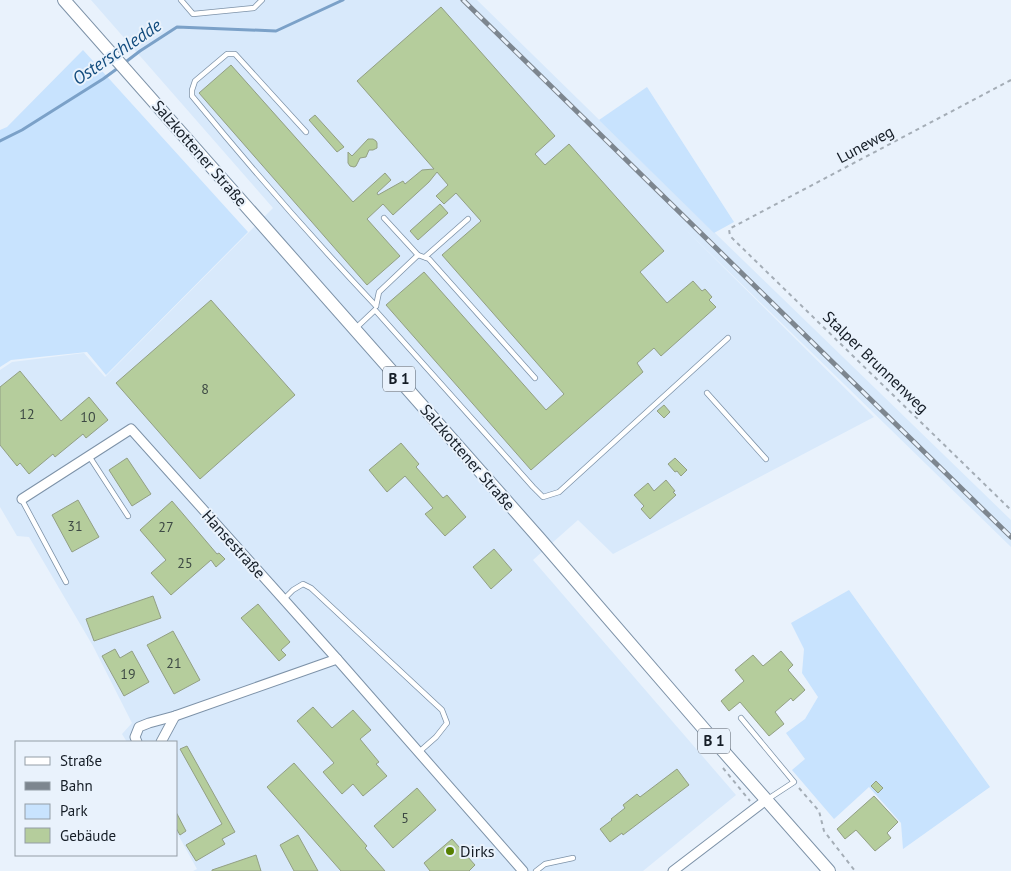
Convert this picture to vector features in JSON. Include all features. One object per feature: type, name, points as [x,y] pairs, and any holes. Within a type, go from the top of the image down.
[{"type":"main road","name":"Salzkottener Straße","points":[[64,0],[829,871]]},
{"type":"street","name":"Hansestraße","points":[[90,456],[131,430],[284,599],[522,871]]},
{"type":"street","points":[[22,499],[90,456]]},
{"type":"street","points":[[137,741],[135,737],[139,727],[337,659]]},
{"type":"street","points":[[162,741],[175,716]]},
{"type":"street","points":[[673,871],[766,800]]},
{"type":"lane","points":[[181,0],[193,14],[254,8],[262,0]]},
{"type":"lane","points":[[306,132],[235,54],[227,54],[196,81],[192,90],[192,96],[226,138],[543,497],[559,492],[728,338]]},
{"type":"lane","points":[[384,218],[418,255],[429,258],[535,378]]},
{"type":"lane","points":[[426,258],[468,219]]},
{"type":"lane","points":[[354,329],[376,308],[379,292],[418,255]]},
{"type":"lane","points":[[707,393],[766,458]]},
{"type":"lane","points":[[90,456],[128,516]]},
{"type":"lane","points":[[22,499],[66,582]]},
{"type":"lane","points":[[284,599],[303,584],[311,588],[442,710],[447,723],[436,737],[419,752]]},
{"type":"lane","points":[[741,718],[794,782],[766,800]]},
{"type":"lane","points":[[536,871],[545,864],[572,858]]},
{"type":"path","name":"Luneweg","points":[[729,229],[1011,80]]},
{"type":"path","name":"Stalper Brunnenweg","points":[[729,229],[730,236],[1011,510]]},
{"type":"path","points":[[794,782],[820,811],[824,831],[855,871]]},
{"type":"shaded area","points":[[91,0],[477,0],[1011,520],[1011,547],[682,226],[874,417],[613,554],[578,520],[533,560],[736,795],[643,871],[193,871],[197,869],[178,835],[178,741],[126,741],[122,734],[132,723],[93,646],[29,537],[17,536],[0,507],[0,370],[12,362],[84,353],[105,377],[273,208]]},
{"type":"green space","points":[[83,50],[248,232],[106,375],[87,352],[11,360],[0,367],[0,130],[7,127]]},
{"type":"green space","points":[[647,87],[734,222],[714,233],[599,120]]},
{"type":"green space","points":[[849,590],[990,787],[903,849],[901,823],[869,787],[834,819],[792,770],[805,759],[786,733],[805,719],[818,697],[802,673],[804,649],[791,623]]},
{"type":"building","points":[[441,7],[555,136],[535,154],[545,165],[569,144],[664,251],[640,272],[667,303],[693,281],[702,291],[705,289],[712,297],[709,300],[716,307],[661,356],[654,348],[637,363],[643,372],[531,470],[386,305],[424,272],[546,410],[564,394],[442,255],[481,221],[456,193],[444,204],[436,196],[448,185],[437,172],[429,182],[393,215],[383,204],[367,219],[400,256],[367,285],[199,93],[231,65],[353,202],[385,173],[391,180],[377,193],[378,195],[403,181],[405,184],[422,170],[434,169],[357,81]]},
{"type":"building","points":[[315,115],[344,147],[337,152],[309,120]]},
{"type":"building","points":[[368,139],[376,141],[377,148],[369,150],[366,157],[360,158],[356,166],[350,166],[348,163],[348,152],[352,156]]},
{"type":"building","points":[[440,204],[448,213],[418,240],[410,231]]},
{"type":"building","points":[[211,300],[295,395],[200,479],[116,383]]},
{"type":"building","points":[[20,371],[61,421],[89,397],[108,420],[86,438],[83,434],[55,457],[53,454],[29,474],[20,463],[17,466],[0,445],[0,387]]},
{"type":"building","points":[[664,405],[670,412],[664,418],[657,411]]},
{"type":"building","points":[[401,443],[419,464],[416,467],[443,498],[447,495],[466,517],[445,536],[425,514],[433,508],[405,476],[387,492],[369,470]]},
{"type":"building","points":[[127,458],[151,494],[132,506],[109,470]]},
{"type":"building","points":[[675,458],[687,470],[681,476],[668,464]]},
{"type":"building","points":[[666,480],[676,495],[650,519],[641,509],[644,506],[634,495],[648,483],[654,491]]},
{"type":"building","points":[[78,500],[99,537],[72,552],[52,515]]},
{"type":"building","points":[[172,501],[217,554],[219,553],[225,559],[216,567],[211,560],[171,595],[151,573],[166,560],[140,530]]},
{"type":"building","points":[[494,549],[512,570],[491,589],[473,567]]},
{"type":"building","points":[[153,596],[161,618],[94,641],[86,619]]},
{"type":"building","points":[[258,604],[290,642],[281,650],[286,655],[279,661],[241,618]]},
{"type":"building","points":[[173,631],[200,680],[174,694],[147,645]]},
{"type":"building","points":[[115,649],[120,658],[132,651],[149,682],[124,696],[102,656]]},
{"type":"building","points":[[781,651],[793,665],[788,670],[805,690],[793,701],[791,698],[775,712],[784,724],[769,736],[740,702],[729,711],[721,701],[744,681],[735,670],[753,655],[763,666]]},
{"type":"building","points":[[313,707],[332,728],[353,710],[371,730],[360,739],[379,762],[376,764],[387,776],[363,796],[353,784],[342,794],[323,772],[334,763],[297,721]]},
{"type":"building","points":[[187,746],[235,832],[222,839],[225,844],[196,861],[186,845],[222,824],[180,749]]},
{"type":"building","points":[[294,763],[367,846],[365,848],[385,871],[341,871],[267,787]]},
{"type":"building","points":[[677,769],[689,785],[623,835],[622,833],[610,842],[600,829],[625,808],[623,805],[637,794],[640,797]]},
{"type":"building","points":[[876,781],[883,788],[878,793],[871,786]]},
{"type":"building","points":[[417,788],[436,810],[393,848],[374,826]]},
{"type":"building","points":[[874,796],[898,822],[887,833],[891,838],[875,851],[856,830],[845,839],[837,829]]},
{"type":"building","points":[[178,816],[186,831],[180,835],[178,832]]},
{"type":"building","points":[[298,835],[318,871],[294,871],[280,845]]},
{"type":"building","name":"Dirks","points":[[452,839],[475,865],[469,871],[430,871],[424,863]]},
{"type":"building","points":[[256,855],[261,871],[212,871],[212,870]]},
{"type":"waterway","name":"Osterschledde","points":[[123,64],[177,27],[276,31],[343,0]]},
{"type":"waterway","name":"Osterschledde","points":[[0,141],[22,130],[118,68]]},
{"type":"railway","points":[[463,0],[1011,537]]},
{"type":"place","name":"Dirks","points":[[450,851]]}]
